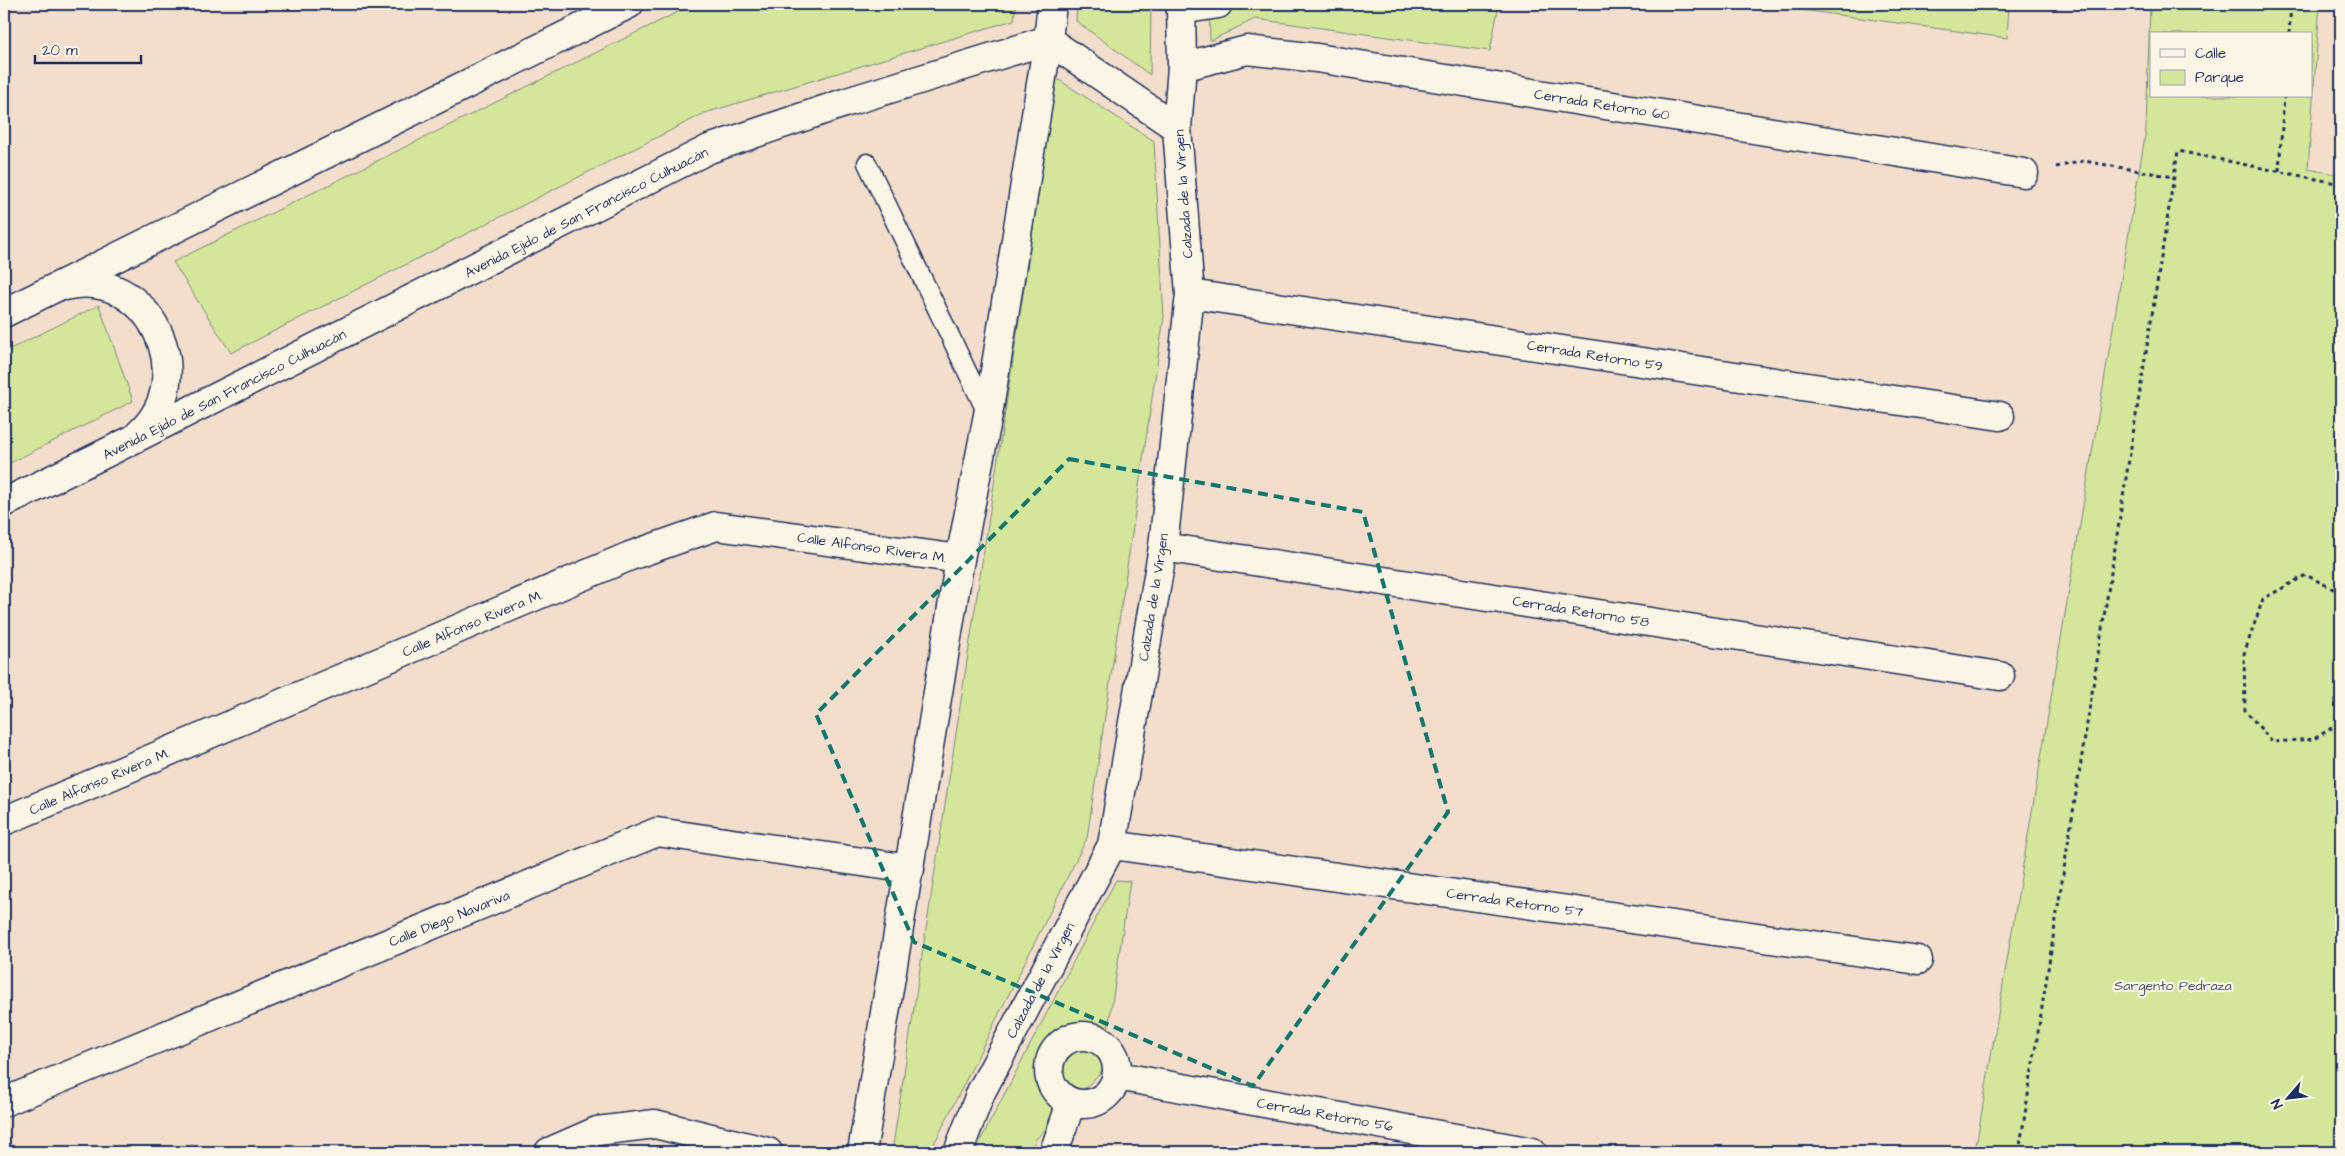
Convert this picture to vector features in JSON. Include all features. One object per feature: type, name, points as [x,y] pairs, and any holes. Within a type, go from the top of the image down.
[{"type":"street","points":[[4,313],[629,4]]},
{"type":"street","points":[[862,1152],[960,559],[988,415],[1048,40],[1052,4]]},
{"type":"street","points":[[1181,7],[1218,4]]},
{"type":"street","name":"Calzada de la Virgen","points":[[958,1152],[981,1092],[1112,845],[1163,547],[1190,294],[1177,128],[1182,67],[1181,7]]},
{"type":"street","points":[[1048,40],[1177,128]]},
{"type":"street","name":"Avenida Ejido de San Francisco Culhuacán","points":[[4,503],[709,149],[847,102],[1048,40]]},
{"type":"street","name":"Cerrada Retorno 60","points":[[1182,67],[1247,50],[1317,58],[2024,173]]},
{"type":"street","points":[[36,297],[53,289],[71,284],[89,284],[106,288],[124,294],[139,306],[151,319],[160,335],[166,353],[168,373],[162,399],[157,411],[146,427],[131,440],[114,449]]},
{"type":"street","name":"Cerrada Retorno 59","points":[[1190,294],[2000,416]]},
{"type":"street","name":"Calle Alfonso Rivera M.","points":[[4,822],[630,556],[716,526],[960,559]]},
{"type":"street","name":"Cerrada Retorno 58","points":[[1163,547],[2000,676]]},
{"type":"street","name":"Calle Diego Navariva","points":[[4,1102],[656,832],[910,869]]},
{"type":"street","name":"Cerrada Retorno 57","points":[[1112,845],[1918,960]]},
{"type":"street","points":[[1080,1036],[1096,1038],[1108,1047],[1116,1060],[1117,1076],[1111,1090],[1100,1100],[1086,1104],[1071,1103],[1058,1094],[1050,1080],[1049,1065],[1054,1051],[1066,1040],[1080,1036]]},
{"type":"street","name":"Cerrada Retorno 56","points":[[1117,1076],[1532,1152]]},
{"type":"street","points":[[1054,1152],[1071,1103]]},
{"type":"street","points":[[549,1152],[597,1131],[655,1124],[768,1152]]},
{"type":"lane","points":[[867,162],[988,415]]},
{"type":"path","points":[[2289,32],[2291,4]]},
{"type":"path","points":[[2279,172],[2284,98]]},
{"type":"path","points":[[2019,1152],[2178,151],[2341,184]]},
{"type":"path","points":[[2024,173],[2084,161],[2174,176]]},
{"type":"path","points":[[2341,593],[2306,575],[2263,599],[2244,654],[2245,710],[2272,742],[2314,739],[2341,722]]},
{"type":"highlighted area","points":[[1069,459],[1363,512],[1448,812],[1253,1086],[914,942],[816,714]]},
{"type":"green space","points":[[694,4],[1016,4],[1014,20],[705,113],[231,353],[173,262]]},
{"type":"green space","points":[[1077,4],[1151,4],[1150,75],[1076,21]]},
{"type":"green space","points":[[1209,4],[1499,4],[1490,51],[1255,19],[1210,41]]},
{"type":"green space","points":[[1758,4],[2009,4],[2007,38]]},
{"type":"green space","name":"Sargento Pedraza","points":[[2150,4],[2320,4],[2308,169],[2341,175],[2341,1152],[1975,1152],[2146,130]]},
{"type":"green space","points":[[1056,78],[1154,141],[1164,317],[1087,838],[930,1152],[892,1152]]},
{"type":"green space","points":[[99,305],[133,401],[4,466],[4,352]]},
{"type":"green space","points":[[1116,880],[1130,881],[1102,1071],[1035,1140],[1032,1152],[976,1152],[979,1143]]}]
